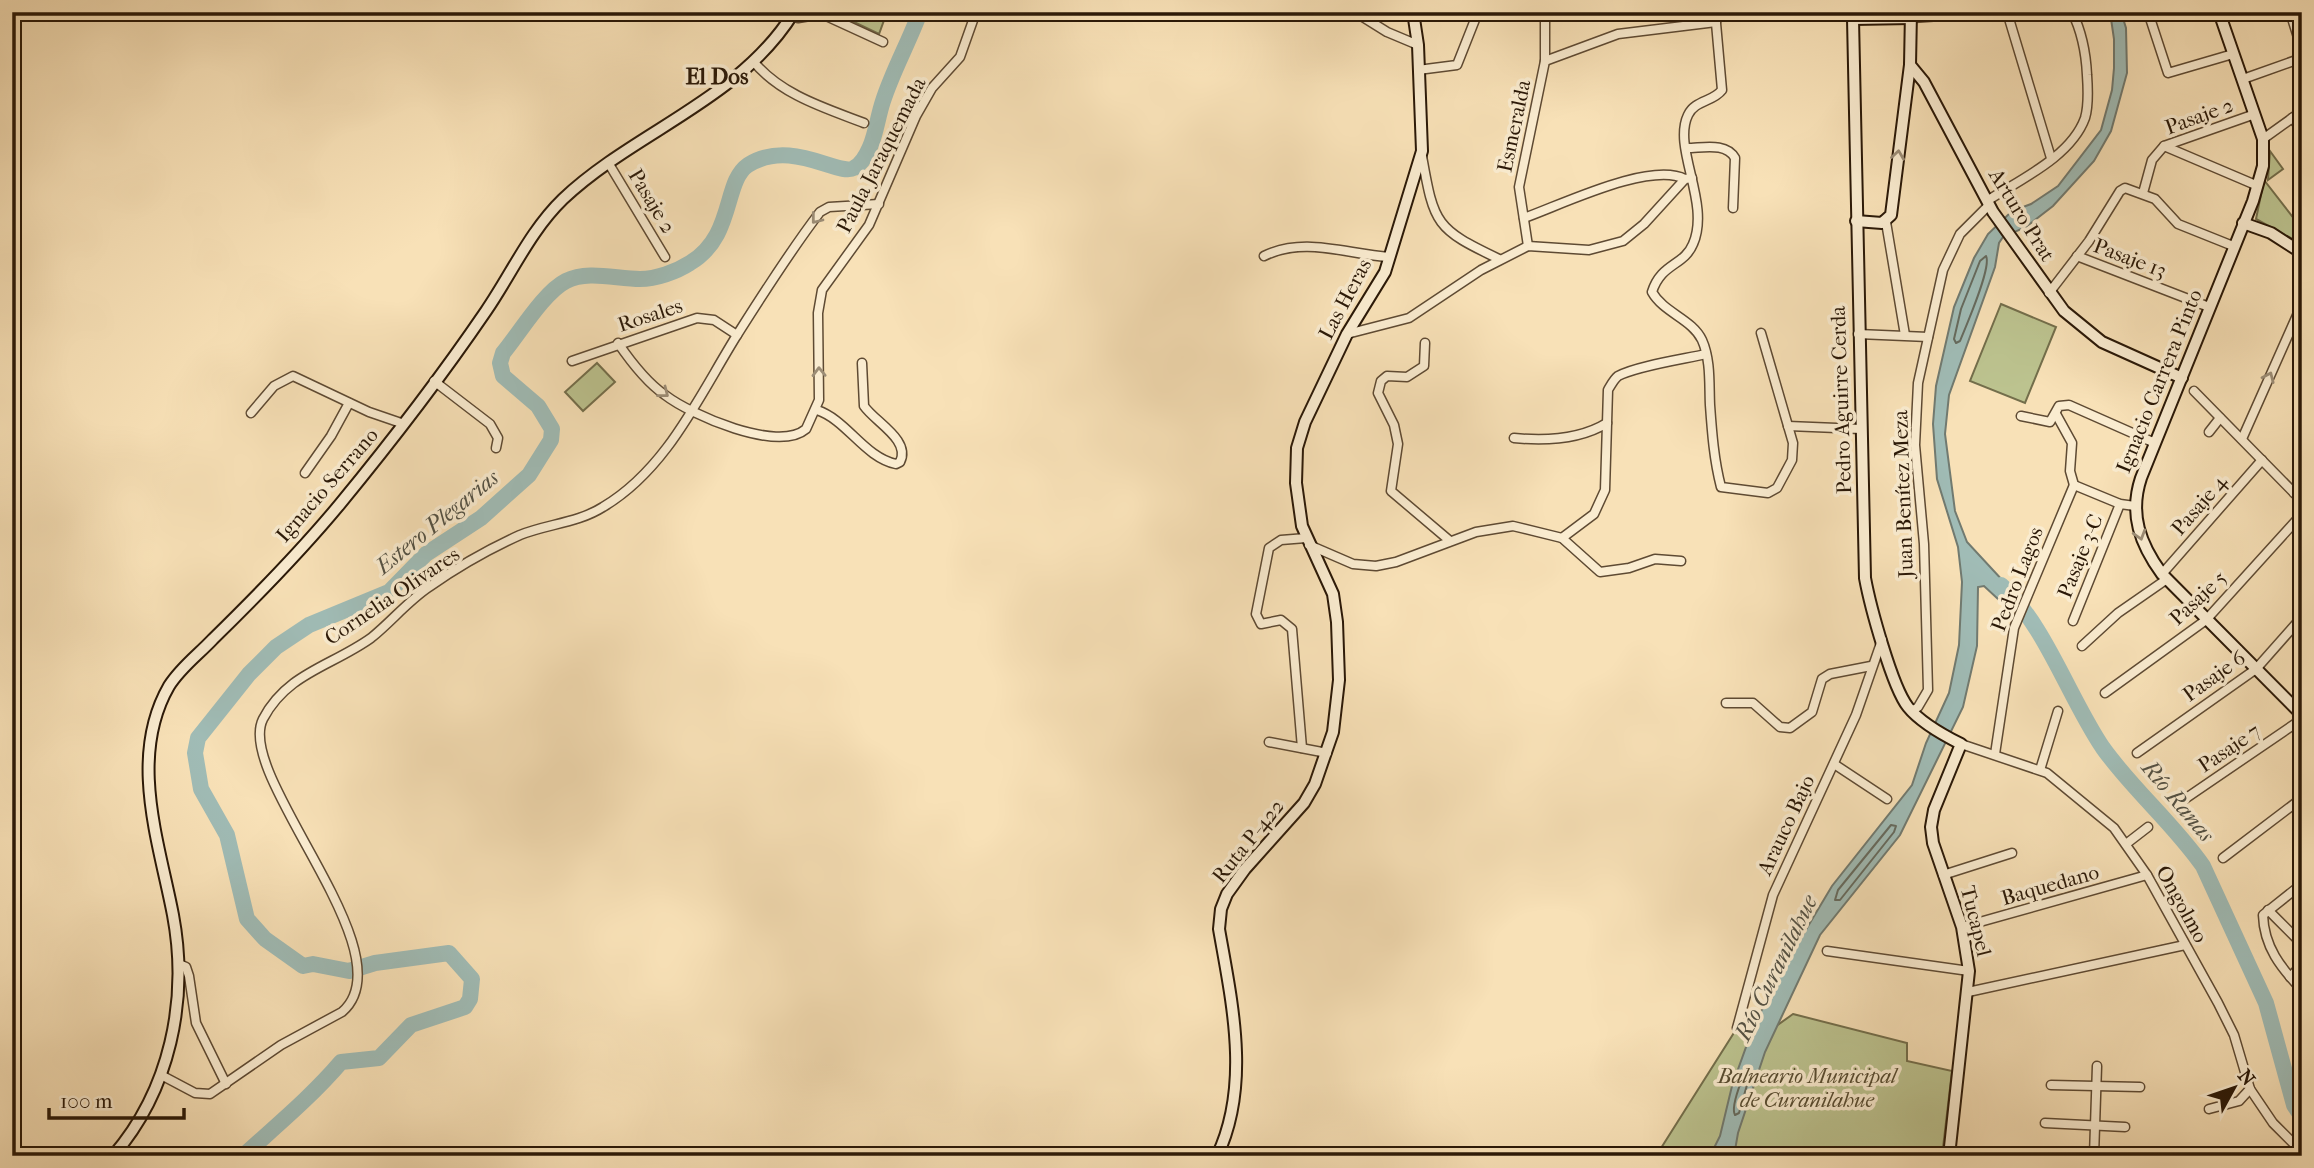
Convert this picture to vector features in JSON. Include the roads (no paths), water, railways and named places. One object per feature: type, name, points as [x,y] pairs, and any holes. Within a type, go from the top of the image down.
[{"type":"street","name":"Paula Jaraquemada","points":[[817,410],[820,295],[862,236],[879,204],[916,116],[932,89],[960,57],[976,12]]},
{"type":"street","points":[[1355,12],[1387,32],[1418,45]]},
{"type":"street","name":"Las Heras","points":[[1316,555],[1307,542],[1298,503],[1297,448],[1305,422],[1347,334],[1385,272],[1422,150],[1418,45],[1413,12]]},
{"type":"street","points":[[1418,70],[1457,65],[1478,12]]},
{"type":"street","name":"Esmeralda","points":[[1528,246],[1519,183],[1545,61],[1545,12]]},
{"type":"street","points":[[1715,12],[1722,90],[1696,104],[1689,113],[1684,134],[1688,179],[1698,222],[1693,244],[1685,256],[1664,270],[1652,292],[1668,312],[1702,339],[1706,354],[1716,466],[1721,486],[1768,493],[1777,488],[1793,460],[1793,440],[1761,333]]},
{"type":"street","points":[[1851,16],[1998,12]]},
{"type":"street","points":[[2007,12],[2051,158]]},
{"type":"street","name":"Juan Benítez Meza","points":[[1912,711],[1918,707],[1928,690],[1924,544],[1915,446],[1918,383],[1941,277],[1953,244],[1967,225],[2072,140],[2086,115],[2086,61],[2072,12]]},
{"type":"street","points":[[2148,12],[2168,74],[2233,54]]},
{"type":"street","name":"Ignacio Carrera Pinto","points":[[2219,12],[2263,139],[2264,158],[2258,186],[2137,488],[2137,528],[2145,549],[2165,576],[2302,717]]},
{"type":"street","points":[[2290,12],[2302,50]]},
{"type":"street","points":[[794,13],[798,18],[822,14],[883,42]]},
{"type":"street","name":"Ignacio Serrano","points":[[113,1156],[138,1122],[154,1093],[175,1022],[179,964],[173,916],[154,835],[150,796],[153,738],[162,700],[186,664],[212,641],[327,520],[404,424],[484,314],[541,223],[563,199],[609,164],[697,105],[753,61],[794,13]]},
{"type":"street","points":[[1905,335],[1886,222],[1891,215],[1910,65],[1911,15]]},
{"type":"street","name":"Pedro Aguirre Cerda","points":[[1851,16],[1865,578],[1882,640],[1902,696],[1921,719],[1958,742]]},
{"type":"street","points":[[1545,61],[1618,34],[1716,22]]},
{"type":"street","points":[[2243,79],[2302,58]]},
{"type":"street","points":[[753,61],[778,84],[800,98],[864,123]]},
{"type":"street","name":"Arturo Prat","points":[[1910,65],[1924,82],[1990,206],[2049,293],[2076,323],[2102,342],[2182,378]]},
{"type":"street","points":[[2263,139],[2302,111]]},
{"type":"street","name":"Pasaje 2","points":[[2143,193],[2152,160],[2164,146],[2255,114]]},
{"type":"street","points":[[2292,118],[2302,130]]},
{"type":"street","points":[[2164,146],[2258,186]]},
{"type":"street","points":[[1686,148],[1726,147],[1731,151],[1735,158],[1733,208]]},
{"type":"street","points":[[1422,150],[1430,205],[1439,222],[1456,238],[1499,259]]},
{"type":"street","name":"Pasaje 2","points":[[609,164],[665,257]]},
{"type":"street","points":[[1524,218],[1640,177],[1677,175],[1688,179]]},
{"type":"street","points":[[1347,334],[1409,318],[1499,259],[1528,246],[1589,250],[1623,241],[1644,224],[1688,179]]},
{"type":"street","points":[[2049,293],[2120,191],[2125,188],[2155,199],[2178,224],[2233,246]]},
{"type":"street","name":"Cornelia Olivares","points":[[226,1084],[281,1045],[342,1012],[349,1005],[354,992],[356,965],[335,899],[285,806],[262,755],[259,732],[273,702],[292,682],[371,637],[428,587],[520,535],[586,516],[609,504],[666,449],[693,410],[737,335],[822,210],[879,204]]},
{"type":"street","points":[[1856,221],[1886,222]]},
{"type":"street","points":[[2243,223],[2271,233],[2302,253]]},
{"type":"street","points":[[1264,256],[1309,244],[1355,255],[1389,257]]},
{"type":"street","name":"Pasaje 13","points":[[2077,256],[2209,307]]},
{"type":"street","points":[[2242,439],[2302,304]]},
{"type":"street","name":"Rosales","points":[[572,361],[618,343],[702,317],[714,320],[737,335]]},
{"type":"street","points":[[1858,334],[1928,337]]},
{"type":"street","points":[[618,343],[636,367],[663,394],[693,410],[758,435],[800,435],[811,423],[817,410],[829,415],[882,459],[896,464],[900,462],[903,452],[900,443],[864,406],[862,363]]},
{"type":"street","points":[[1425,343],[1424,366],[1407,377],[1387,376],[1381,381],[1378,393],[1394,425],[1398,444],[1391,491],[1450,541]]},
{"type":"street","points":[[1562,538],[1594,514],[1605,490],[1608,390],[1618,376],[1706,354]]},
{"type":"street","points":[[251,413],[274,386],[293,376],[349,403],[404,424]]},
{"type":"street","points":[[434,381],[490,424],[498,438],[496,448]]},
{"type":"street","points":[[2194,391],[2302,500]]},
{"type":"street","points":[[305,473],[331,436],[349,403]]},
{"type":"street","points":[[2021,416],[2045,423],[2056,414],[2059,407],[2069,405],[2155,443]]},
{"type":"street","points":[[2056,414],[2072,443],[2070,471],[2074,485],[2120,504],[2135,506]]},
{"type":"street","points":[[2210,432],[2220,418]]},
{"type":"street","points":[[1514,438],[1532,440],[1583,435],[1606,423]]},
{"type":"street","points":[[1787,426],[1861,429]]},
{"type":"street","name":"Pasaje 4","points":[[2082,646],[2165,576],[2262,460]]},
{"type":"street","points":[[2294,493],[2302,475]]},
{"type":"street","name":"Pedro Lagos","points":[[1995,754],[2011,636],[2074,485]]},
{"type":"street","name":"Pasaje 3-C","points":[[2073,621],[2120,504]]},
{"type":"street","name":"Pasaje 5","points":[[2105,693],[2206,620],[2302,514]]},
{"type":"street","points":[[1302,748],[1292,629],[1281,620],[1261,624],[1256,614],[1269,548],[1281,540],[1307,542],[1353,564],[1376,566],[1396,562],[1476,532],[1513,526],[1562,538],[1600,572],[1629,568],[1655,559],[1681,561]]},
{"type":"street","name":"Ruta P-422","points":[[1217,1156],[1231,1119],[1237,1070],[1219,929],[1221,909],[1245,869],[1304,803],[1327,754],[1335,719],[1339,650],[1333,594],[1316,555]]},
{"type":"street","name":"Pasaje 6","points":[[2137,753],[2256,669],[2302,617]]},
{"type":"street","name":"Arauco Bajo","points":[[1737,1028],[1773,895],[1856,715],[1882,640]]},
{"type":"street","points":[[1726,704],[1753,703],[1780,727],[1790,728],[1812,712],[1822,679],[1829,674],[1871,666]]},
{"type":"street","points":[[2040,770],[2058,711]]},
{"type":"street","name":"Pasaje 7","points":[[2176,805],[2302,717]]},
{"type":"street","points":[[1269,742],[1327,754]]},
{"type":"street","name":"Ongolmo","points":[[1958,742],[2040,770],[2107,821],[2147,875],[2234,1035],[2250,1089],[2273,1123],[2302,1152]]},
{"type":"street","name":"Tucapel","points":[[1949,1156],[1969,971],[1962,928],[1933,843],[1932,819],[1958,742]]},
{"type":"street","points":[[1834,764],[1888,799]]},
{"type":"street","points":[[2223,858],[2302,798]]},
{"type":"street","points":[[2126,844],[2148,827]]},
{"type":"street","points":[[1944,875],[2012,853]]},
{"type":"street","name":"Baquedano","points":[[1962,928],[2147,875]]},
{"type":"street","points":[[2302,884],[2263,915],[2268,944],[2302,990]]},
{"type":"street","points":[[2267,910],[2302,944]]},
{"type":"street","points":[[1968,992],[2185,945]]},
{"type":"street","points":[[1827,951],[1969,971]]},
{"type":"street","points":[[161,1075],[195,1093],[210,1094],[226,1084],[200,1034],[189,976],[186,967],[179,964]]},
{"type":"street","points":[[2290,977],[2302,965]]},
{"type":"street","points":[[2094,1156],[2097,1066]]},
{"type":"street","points":[[2050,1085],[2140,1087]]},
{"type":"street","points":[[2209,1109],[2239,1101],[2250,1089]]},
{"type":"street","points":[[2045,1123],[2125,1127]]},
{"type":"water","points":[[2110,12],[2121,12],[2126,28],[2127,73],[2111,131],[2094,161],[2053,206],[2026,227],[2003,237],[1999,243],[1995,267],[1949,395],[1945,434],[1955,511],[1967,542],[2017,596],[2011,611],[1984,586],[1978,587],[1977,646],[1963,707],[1900,835],[1820,935],[1765,1052],[1738,1133],[1734,1156],[1710,1156],[1720,1136],[1732,1086],[1754,1025],[1786,963],[1832,886],[1912,785],[1926,743],[1949,693],[1959,645],[1962,582],[1958,547],[1937,479],[1933,424],[1936,386],[1954,307],[1974,258],[1988,234],[2012,211],[2031,204],[2058,186],[2101,130],[2112,90],[2114,68]]},
{"type":"waterway","name":"Estero Plegarias","points":[[243,1156],[306,1099],[341,1062],[379,1058],[411,1025],[465,1007],[470,999],[472,979],[449,953],[375,963],[349,971],[313,964],[303,966],[265,939],[247,919],[227,835],[201,789],[195,753],[198,738],[249,674],[276,647],[309,625],[389,592],[426,554],[481,518],[529,475],[551,440],[552,429],[538,406],[503,376],[500,363],[503,353],[549,294],[566,281],[583,276],[653,278],[690,263],[715,239],[740,173],[748,165],[764,158],[796,156],[837,168],[854,168],[866,156],[870,147],[887,90],[920,12]]},
{"type":"waterway","name":"Río Ranas","points":[[2001,585],[2031,620],[2103,748],[2203,866],[2266,1003],[2294,1105],[2302,1117]]},
{"type":"district","name":"El Dos","points":[[717,76]]},
{"type":"water label","name":"Río Curanilahue","points":[[1776,968]]},
{"type":"park label","name":"Balneario Municipal de Curanilahue","points":[[1807,1088]]}]
